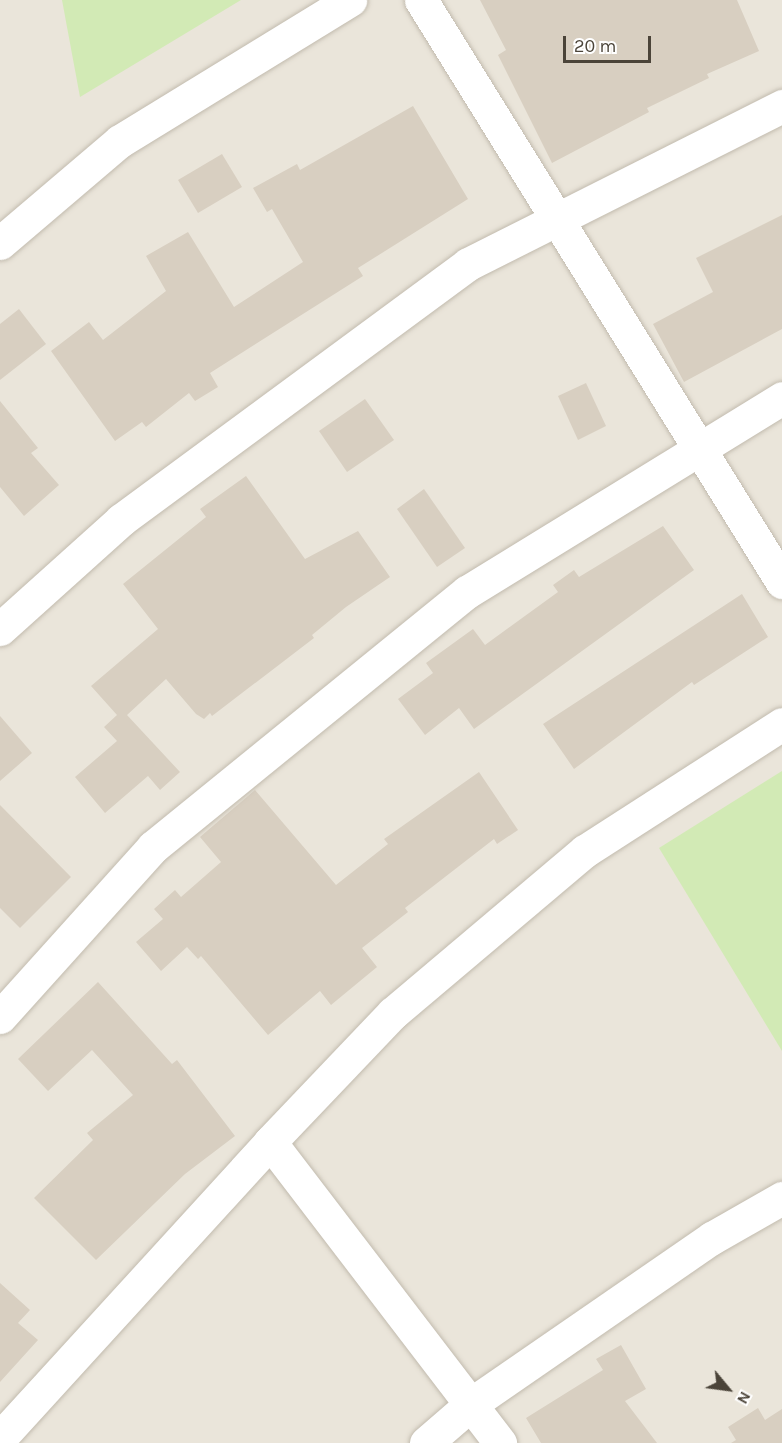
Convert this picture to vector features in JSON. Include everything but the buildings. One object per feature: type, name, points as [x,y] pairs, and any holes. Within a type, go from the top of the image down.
[{"type":"street","points":[[0,243],[120,141],[350,0]]},
{"type":"street","points":[[421,0],[782,582]]},
{"type":"street","points":[[0,629],[121,520],[468,264],[782,106]]},
{"type":"street","points":[[0,1017],[153,847],[467,592],[782,398]]},
{"type":"street","points":[[0,1438],[270,1142],[393,1013],[585,851],[782,724]]},
{"type":"street","points":[[270,1142],[500,1443]]},
{"type":"street","points":[[426,1443],[471,1404],[712,1238],[782,1198]]},
{"type":"shaded area","points":[[0,0],[782,0],[782,1443],[0,1443]]},
{"type":"green space","points":[[62,0],[241,0],[80,97]]},
{"type":"green space","points":[[782,771],[782,1051],[659,848]]}]
